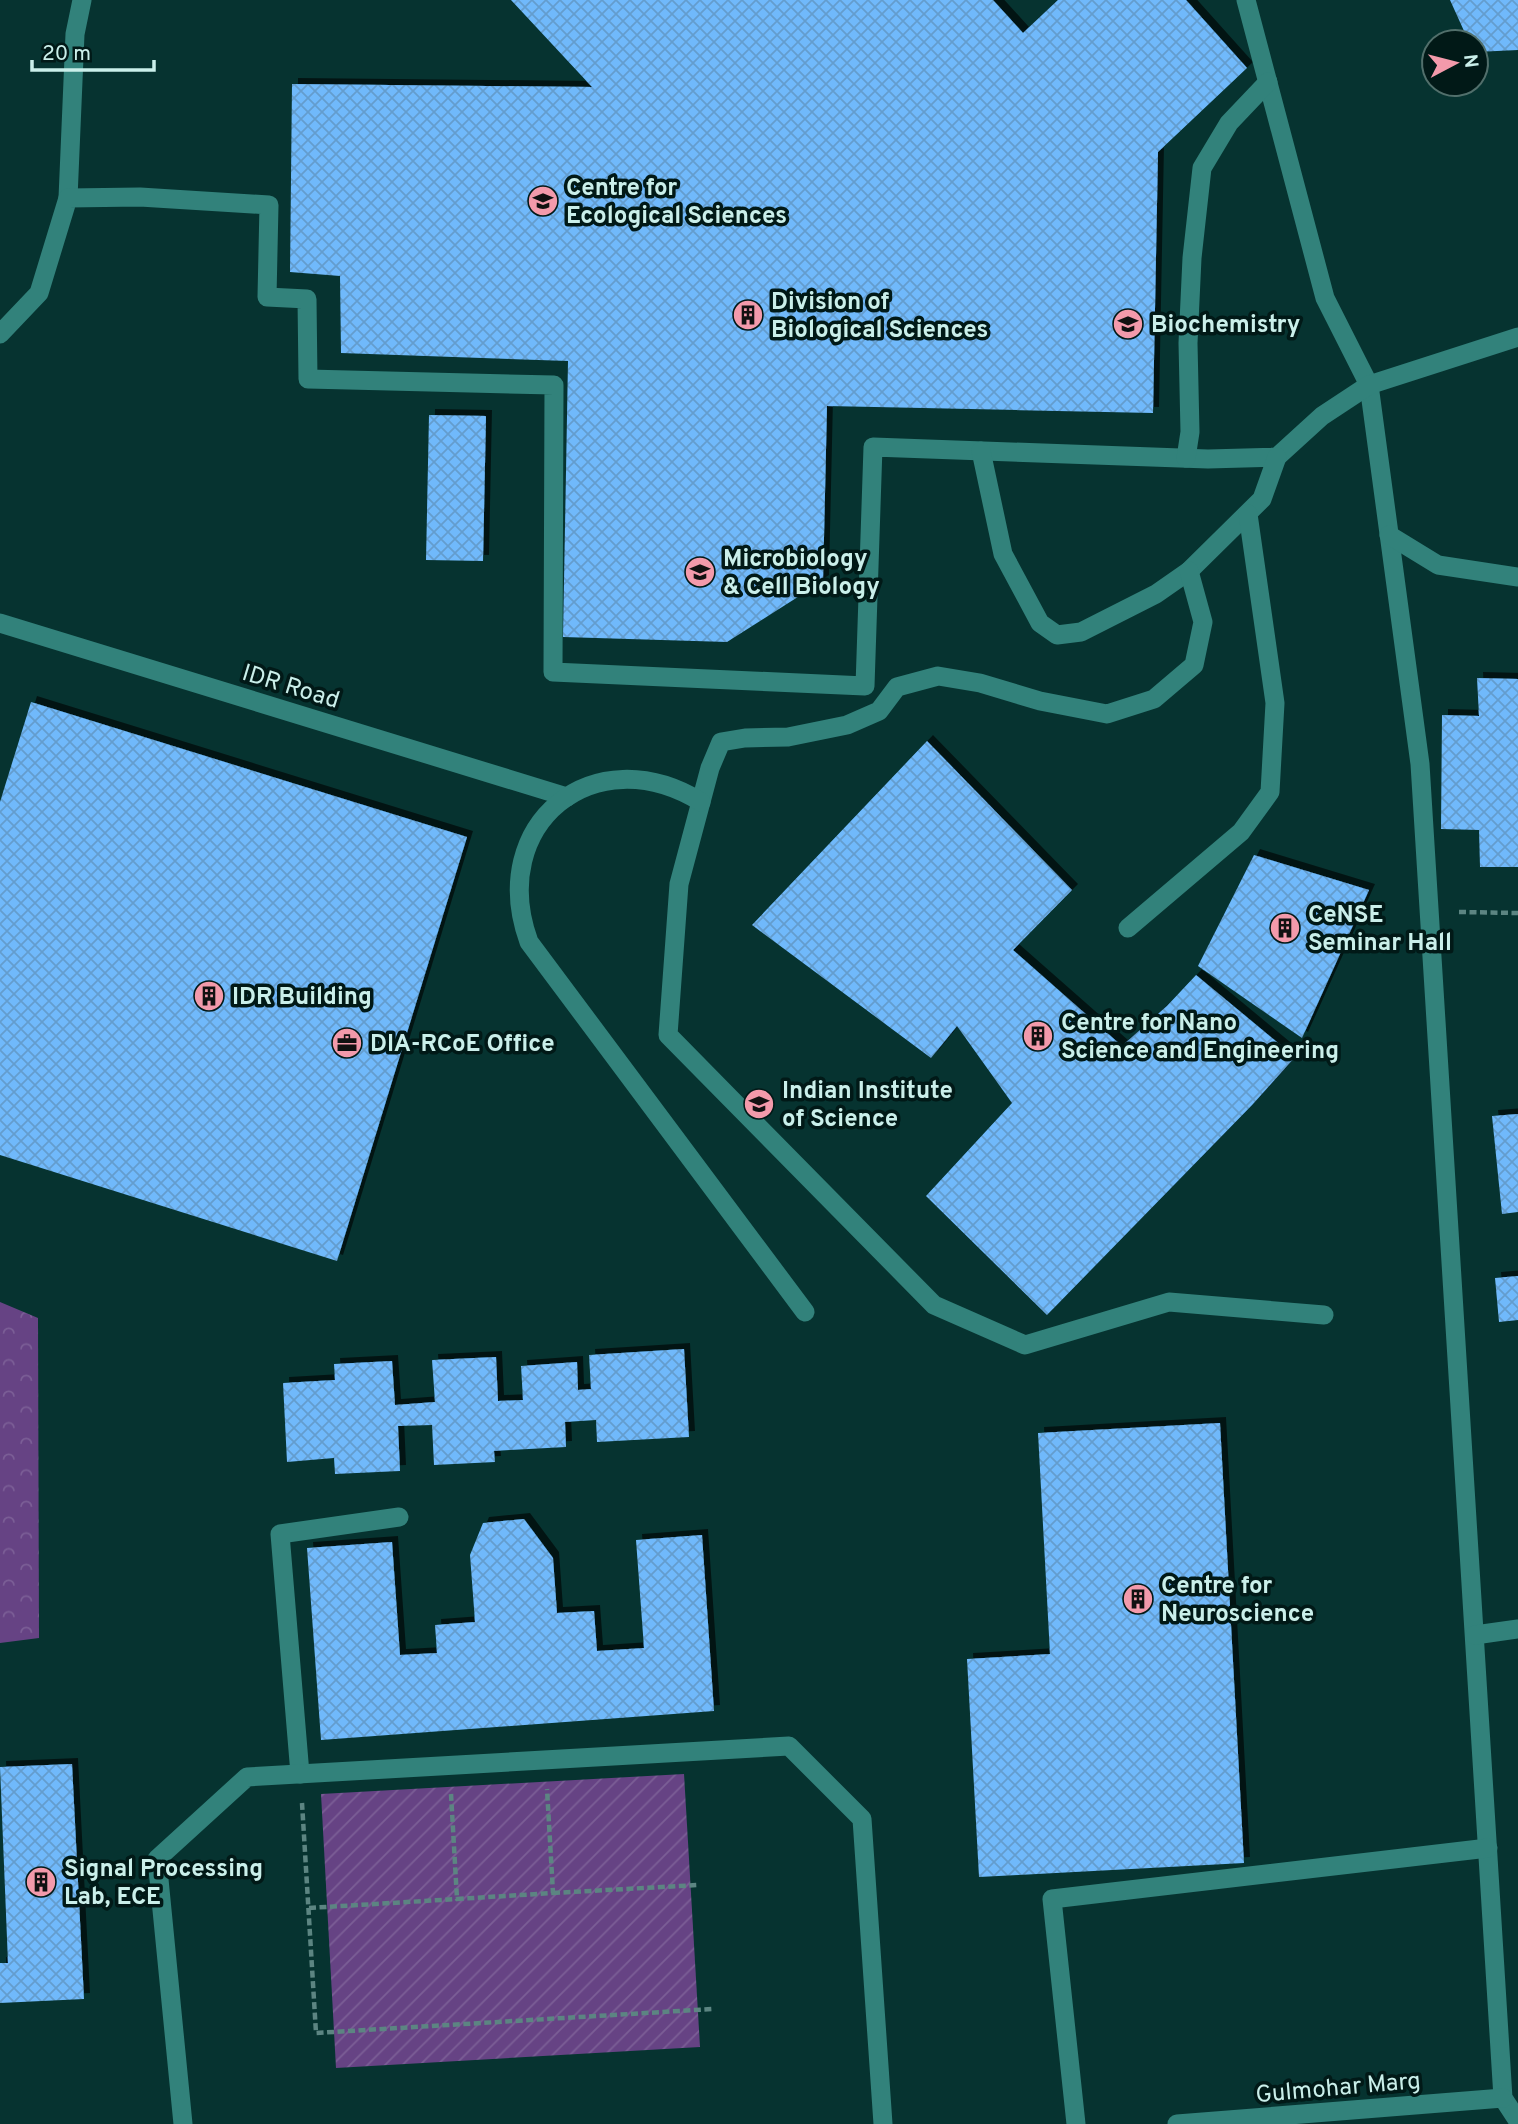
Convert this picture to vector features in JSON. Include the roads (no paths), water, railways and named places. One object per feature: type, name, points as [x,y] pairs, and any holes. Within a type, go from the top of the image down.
[{"type":"lane","points":[[0,334],[39,293],[68,198],[75,34],[82,0]]},
{"type":"lane","points":[[1246,0],[1325,298],[1369,385],[1420,764],[1503,2098],[1518,2121]]},
{"type":"lane","points":[[1186,458],[1190,432],[1188,343],[1192,258],[1202,168],[1229,124],[1268,82]]},
{"type":"lane","points":[[68,198],[140,197],[269,205],[267,297],[307,299],[308,379],[554,385],[553,672],[865,686],[873,447],[1186,458],[1277,457]]},
{"type":"lane","points":[[981,451],[1003,554],[1040,623],[1057,635],[1081,632],[1156,594],[1189,571],[1262,499],[1277,457],[1322,416],[1369,385],[1518,337]]},
{"type":"lane","points":[[1128,928],[1241,832],[1270,792],[1275,703],[1248,514]]},
{"type":"lane","points":[[1389,535],[1438,565],[1518,576]]},
{"type":"lane","points":[[1189,571],[1203,622],[1194,665],[1154,699],[1107,714],[1040,701],[981,683],[938,676],[897,687],[879,711],[847,726],[788,737],[745,738],[721,742],[701,802],[679,884],[668,1035],[934,1305],[1025,1345],[1169,1301],[1324,1315]]},
{"type":"lane","name":"IDR Road","points":[[0,623],[567,797]]},
{"type":"lane","points":[[701,802],[659,781],[635,778],[588,785],[567,797],[547,815],[531,837],[521,862],[518,902],[529,942],[805,1312]]},
{"type":"lane","points":[[300,1774],[280,1534],[399,1517]]},
{"type":"lane","points":[[1475,1635],[1518,1629]]},
{"type":"lane","points":[[183,2124],[157,1859],[247,1777],[789,1746],[862,1819],[883,2124]]},
{"type":"lane","points":[[1076,2124],[1052,1899],[1488,1848]]},
{"type":"lane","name":"Gulmohar Marg","points":[[1177,2124],[1503,2098]]},
{"type":"place","name":"Centre for Ecological Sciences","points":[[543,201]]},
{"type":"place","name":"Division of Biological Sciences","points":[[748,315]]},
{"type":"place","name":"Biochemistry","points":[[1128,324]]},
{"type":"place","name":"Microbiology & Cell Biology","points":[[700,572]]},
{"type":"place","name":"CeNSE Seminar Hall","points":[[1285,928]]},
{"type":"place","name":"IDR Building","points":[[209,996]]},
{"type":"place","name":"Centre for Nano Science and Engineering","points":[[1038,1036]]},
{"type":"place","name":"DIA-RCoE Office","points":[[347,1043]]},
{"type":"place","name":"Indian Institute of Science","points":[[759,1104]]},
{"type":"place","name":"Centre for Neuroscience","points":[[1138,1599]]},
{"type":"place","name":"Signal Processing Lab, ECE","points":[[41,1882]]}]
